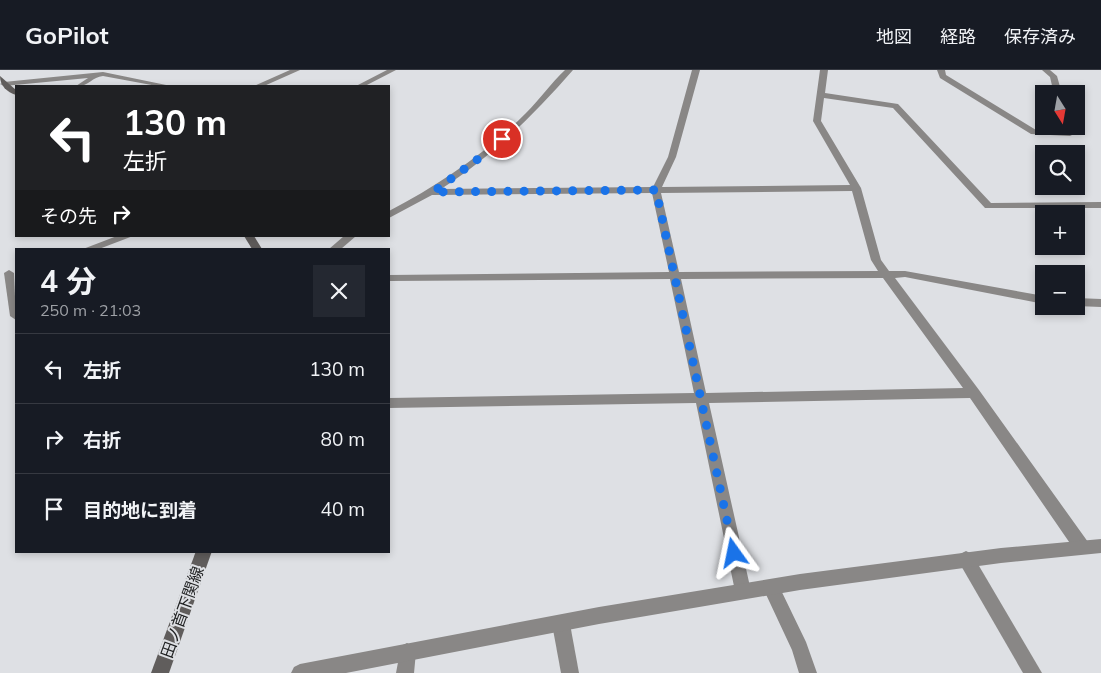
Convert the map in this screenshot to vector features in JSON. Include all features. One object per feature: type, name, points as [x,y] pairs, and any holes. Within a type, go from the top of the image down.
[{"type":"main road","points":[[2,81],[15,92]]},
{"type":"main road","points":[[250,237],[256,248]]},
{"type":"main road","name":"田ノ首下関線","points":[[160,673],[203,553]]},
{"type":"street","points":[[260,85],[296,70]]},
{"type":"street","points":[[362,85],[392,70]]},
{"type":"street","points":[[390,214],[433,192],[489,151],[529,114],[569,70]]},
{"type":"street","points":[[696,70],[672,157],[656,190],[743,591]]},
{"type":"street","points":[[824,70],[817,121],[856,188],[876,260],[974,393],[1082,547]]},
{"type":"street","points":[[941,70],[943,76],[1035,132]]},
{"type":"street","points":[[1046,70],[1053,76],[1056,85]]},
{"type":"street","points":[[81,85],[99,72]]},
{"type":"street","points":[[2,81],[99,72],[162,85]]},
{"type":"street","points":[[821,95],[895,106],[988,206],[1101,205]]},
{"type":"street","points":[[433,192],[856,188]]},
{"type":"street","points":[[91,248],[125,237]]},
{"type":"street","points":[[335,248],[350,237]]},
{"type":"street","points":[[8,273],[15,311]]},
{"type":"street","points":[[390,278],[885,274],[922,276],[1012,296],[1035,299]]},
{"type":"street","points":[[1085,302],[1101,302]]},
{"type":"street","points":[[390,403],[974,393]]},
{"type":"street","points":[[300,673],[743,591],[966,559],[1101,546]]},
{"type":"street","points":[[966,559],[1034,673]]},
{"type":"street","points":[[771,588],[800,648],[808,673]]},
{"type":"street","points":[[561,624],[570,673]]},
{"type":"street","points":[[406,673],[407,652]]},
{"type":"route","points":[[502,139],[489,151],[433,192],[466,190],[656,190],[734,553]]}]
